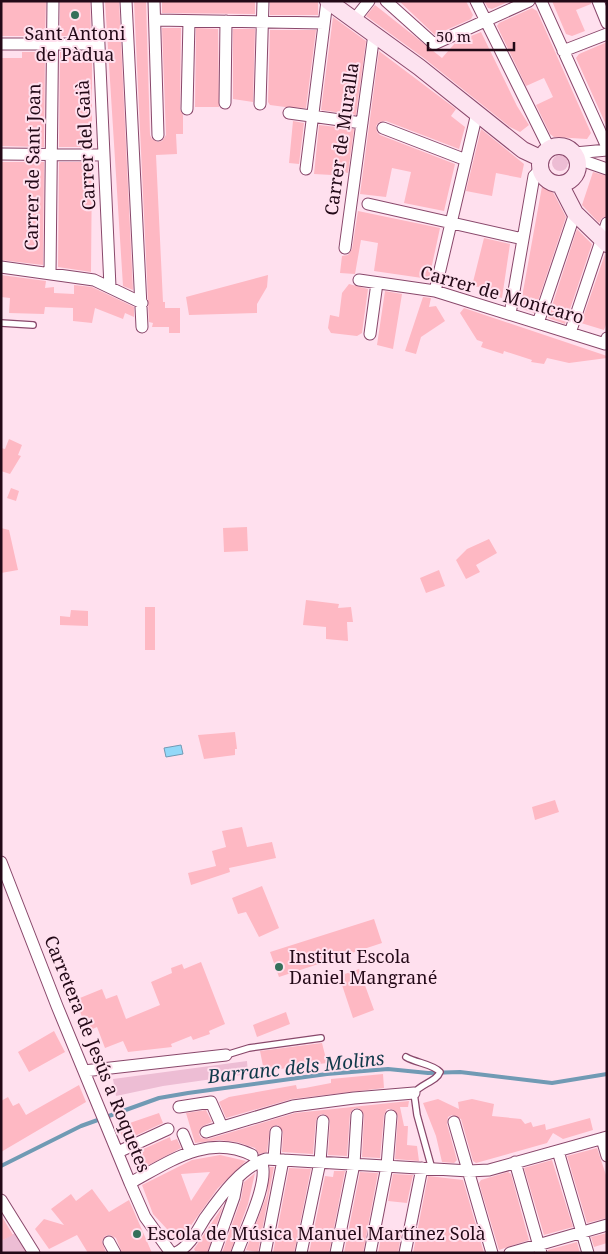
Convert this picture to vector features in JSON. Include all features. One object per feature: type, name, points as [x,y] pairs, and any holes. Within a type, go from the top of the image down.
[{"type":"street","name":"Carrer de Sant Joan","points":[[50,274],[52,1]]},
{"type":"street","name":"Carrer del Gaià","points":[[97,1],[110,287]]},
{"type":"street","points":[[126,1],[142,327]]},
{"type":"street","points":[[154,1],[158,135]]},
{"type":"street","points":[[260,104],[263,1]]},
{"type":"street","points":[[306,169],[328,1],[420,67],[523,150],[543,159]]},
{"type":"street","points":[[354,20],[369,1]]},
{"type":"street","points":[[386,1],[434,44],[529,1]]},
{"type":"street","points":[[476,1],[543,159],[548,181],[560,184],[567,182],[576,173],[576,156]]},
{"type":"street","points":[[541,1],[607,149],[576,156]]},
{"type":"street","points":[[598,1],[607,24]]},
{"type":"street","points":[[155,20],[324,23]]},
{"type":"street","points":[[187,108],[189,21]]},
{"type":"street","points":[[225,103],[226,21]]},
{"type":"street","name":"Carrer de Muralla","points":[[345,248],[374,34]]},
{"type":"street","points":[[563,51],[607,34]]},
{"type":"street","points":[[1,44],[98,44]]},
{"type":"street","points":[[289,113],[362,123]]},
{"type":"street","points":[[435,291],[477,113]]},
{"type":"street","points":[[382,128],[466,160]]},
{"type":"street","points":[[510,314],[534,176],[543,159],[563,146],[576,156],[607,169]]},
{"type":"street","points":[[1,154],[104,155]]},
{"type":"street","points":[[560,184],[575,213],[604,242]]},
{"type":"street","points":[[368,204],[523,239]]},
{"type":"street","points":[[538,322],[575,213]]},
{"type":"street","points":[[570,333],[604,242],[607,223]]},
{"type":"street","points":[[1,267],[94,280],[142,303]]},
{"type":"street","name":"Carrer de Montcaro","points":[[359,280],[435,291],[570,333],[606,341]]},
{"type":"street","points":[[370,334],[377,283]]},
{"type":"street","name":"Carretera de Jesús a Roquetes","points":[[1,862],[130,1183],[145,1217],[171,1253]]},
{"type":"street","points":[[84,1071],[226,1055]]},
{"type":"street","points":[[206,1132],[293,1106],[414,1093]]},
{"type":"street","points":[[179,1107],[211,1102],[222,1127]]},
{"type":"street","points":[[336,1253],[354,1164],[357,1115]]},
{"type":"street","points":[[370,1253],[388,1166],[391,1116]]},
{"type":"street","points":[[301,1253],[320,1162],[323,1121]]},
{"type":"street","points":[[454,1122],[492,1253]]},
{"type":"street","points":[[118,1152],[168,1129]]},
{"type":"street","points":[[265,1253],[279,1160],[276,1132]]},
{"type":"street","points":[[183,1134],[190,1151]]},
{"type":"street","points":[[130,1183],[190,1151],[205,1148],[228,1147],[256,1158],[469,1171],[489,1170],[604,1138],[607,1156]]},
{"type":"street","points":[[558,1151],[588,1253]]},
{"type":"street","points":[[176,1253],[186,1248],[211,1210],[256,1158]]},
{"type":"street","points":[[237,1253],[260,1191],[264,1170],[256,1158]]},
{"type":"street","points":[[515,1162],[540,1249]]},
{"type":"street","points":[[405,1253],[427,1168]]},
{"type":"street","points":[[214,1253],[234,1197],[236,1181]]},
{"type":"street","points":[[1,1200],[34,1253]]},
{"type":"street","points":[[510,1253],[540,1249],[582,1232],[607,1225]]},
{"type":"street","points":[[108,1242],[115,1253]]},
{"type":"lane","points":[[1,323],[33,324]]},
{"type":"lane","points":[[226,1055],[249,1048],[321,1038]]},
{"type":"lane","points":[[406,1056],[419,1064],[435,1068],[440,1072],[438,1076],[420,1086],[414,1093],[427,1168]]},
{"type":"shaded area","points":[[560,155],[566,157],[568,163],[566,169],[560,171],[554,169],[552,163],[554,157]]},
{"type":"shaded area","points":[[247,1061],[248,1074],[163,1086],[116,1096],[113,1079]]},
{"type":"shaded area","points":[[17,1232],[30,1253],[1,1253],[1,1241]]},
{"type":"water","points":[[181,745],[183,754],[166,757],[164,748]]},
{"type":"building","points":[[1,1],[46,1],[45,36],[1,36]]},
{"type":"building","name":"Sant Antoni de Pàdua","points":[[60,1],[90,1],[91,36],[60,36]]},
{"type":"building","points":[[105,1],[119,1],[133,290],[123,286]]},
{"type":"building","points":[[134,1],[146,1],[150,135],[152,139],[158,142],[162,141],[166,135],[162,28],[181,28],[180,109],[183,115],[183,134],[176,134],[177,154],[156,155],[163,302],[165,302],[165,308],[180,308],[180,333],[169,333],[169,327],[152,327],[153,323],[149,322]]},
{"type":"building","points":[[162,1],[255,1],[255,14],[162,13]]},
{"type":"building","points":[[270,1],[318,1],[318,15],[270,15]]},
{"type":"building","points":[[399,1],[466,1],[473,15],[471,19],[435,35]]},
{"type":"building","points":[[484,1],[510,1],[492,9],[488,8]]},
{"type":"building","points":[[552,1],[591,1],[591,4],[576,10],[585,31],[572,36],[566,34]]},
{"type":"building","points":[[375,5],[442,58],[456,42],[481,32],[517,106],[529,125],[520,132],[510,127],[425,59],[366,16]]},
{"type":"building","points":[[532,8],[537,11],[591,133],[587,139],[554,137],[550,134],[536,105],[553,97],[544,78],[526,86],[497,26],[499,23]]},
{"type":"building","points":[[333,17],[366,41],[356,115],[321,110]]},
{"type":"building","points":[[196,28],[218,29],[219,107],[195,107]]},
{"type":"building","points":[[233,29],[255,29],[253,102],[233,99]]},
{"type":"building","points":[[270,30],[316,30],[306,108],[270,105],[268,102]]},
{"type":"building","points":[[607,42],[607,127],[576,58],[579,54]]},
{"type":"building","points":[[379,51],[456,109],[451,116],[465,127],[459,149],[386,121],[379,122],[376,126],[377,132],[380,135],[455,164],[444,211],[404,203],[411,172],[392,168],[386,197],[360,194]]},
{"type":"building","points":[[22,52],[45,52],[44,147],[1,146],[1,58],[22,58]]},
{"type":"building","points":[[60,52],[92,52],[92,147],[59,147]]},
{"type":"building","points":[[293,121],[304,123],[299,164],[289,163]]},
{"type":"building","points":[[319,125],[354,129],[348,173],[333,170],[332,175],[314,174]]},
{"type":"building","points":[[481,129],[524,164],[521,178],[496,173],[492,196],[466,191]]},
{"type":"building","points":[[1,162],[44,162],[43,265],[1,260]]},
{"type":"building","points":[[59,162],[92,162],[91,272],[58,267]]},
{"type":"building","points":[[593,172],[607,176],[607,216],[602,218],[599,223],[582,205]]},
{"type":"building","points":[[543,181],[554,194],[566,217],[534,313],[520,308]]},
{"type":"building","points":[[358,211],[440,228],[429,279],[374,271],[378,243],[361,240],[355,274],[340,273],[342,256],[348,255],[352,249]]},
{"type":"building","points":[[577,229],[592,244],[565,324],[548,318]]},
{"type":"building","points":[[484,238],[510,244],[502,298],[479,291],[479,287],[472,286]]},
{"type":"building","points":[[605,254],[607,322],[604,330],[581,323]]},
{"type":"building","points":[[1,275],[46,281],[45,288],[54,287],[54,293],[74,294],[74,285],[92,287],[134,307],[134,317],[125,313],[123,319],[95,308],[92,323],[73,321],[73,308],[45,307],[44,314],[9,313],[10,298],[1,297]]},
{"type":"building","points":[[268,275],[267,287],[257,304],[257,313],[189,315],[186,297]]},
{"type":"building","points":[[349,284],[368,289],[362,333],[357,336],[331,333],[328,328],[330,315],[339,317],[342,293]]},
{"type":"building","points":[[385,291],[402,294],[393,349],[377,345]]},
{"type":"building","points":[[423,297],[431,298],[429,307],[436,306],[445,321],[421,337],[416,354],[405,351]]},
{"type":"building","points":[[464,308],[607,356],[607,358],[569,363],[547,358],[544,364],[531,362],[532,360],[504,351],[503,354],[481,347],[483,342],[477,340],[460,313]]},
{"type":"building","points":[[9,439],[22,445],[18,455],[21,456],[10,474],[1,471],[1,448],[5,449]]},
{"type":"building","points":[[11,488],[19,491],[16,501],[7,498]]},
{"type":"building","points":[[247,527],[248,551],[224,552],[223,528]]},
{"type":"building","points":[[1,528],[9,530],[18,570],[1,573]]},
{"type":"building","points":[[489,539],[497,553],[476,565],[480,572],[466,579],[456,560],[467,549]]},
{"type":"building","points":[[439,570],[445,586],[426,593],[420,578]]},
{"type":"building","points":[[306,600],[339,604],[338,608],[351,607],[353,622],[347,622],[348,641],[326,639],[326,627],[303,625]]},
{"type":"building","points":[[145,607],[155,607],[155,650],[145,650]]},
{"type":"building","points":[[71,610],[88,611],[88,626],[60,625],[60,616],[70,617]]},
{"type":"building","points":[[235,732],[237,749],[235,749],[235,755],[204,759],[198,735]]},
{"type":"building","points":[[555,800],[559,812],[535,820],[532,807]]},
{"type":"building","points":[[242,827],[247,847],[272,842],[276,858],[229,868],[230,872],[191,885],[188,873],[216,866],[212,851],[226,847],[222,831]]},
{"type":"building","points":[[262,886],[279,928],[259,937],[246,912],[238,914],[232,898]]},
{"type":"building","points":[[374,919],[382,943],[279,977],[270,952]]},
{"type":"building","points":[[201,962],[225,1024],[209,1031],[210,1034],[193,1040],[191,1036],[171,1044],[172,1047],[128,1052],[123,1041],[105,1048],[97,1027],[88,1031],[75,1000],[102,989],[106,999],[117,995],[126,1019],[160,1005],[151,982],[172,973],[171,968],[182,964],[184,969]]},
{"type":"building","points":[[359,969],[374,1010],[353,1018],[339,976]]},
{"type":"building","points":[[286,1012],[290,1024],[257,1037],[253,1025]]},
{"type":"building","points":[[54,1031],[65,1052],[29,1072],[18,1052]]},
{"type":"building","points":[[322,1043],[327,1063],[264,1071],[260,1051]]},
{"type":"building","points":[[383,1074],[384,1088],[292,1099],[226,1118],[219,1102],[229,1097],[296,1085],[297,1089],[331,1083],[331,1079]]},
{"type":"building","points":[[79,1085],[86,1102],[1,1152],[1,1101],[8,1097],[13,1106],[19,1103],[26,1115]]},
{"type":"building","points":[[438,1099],[459,1109],[458,1102],[472,1099],[494,1104],[492,1116],[521,1119],[525,1124],[531,1122],[533,1127],[545,1124],[546,1130],[590,1118],[593,1130],[563,1139],[553,1133],[547,1143],[476,1163],[473,1161],[461,1119],[452,1115],[448,1117],[447,1124],[457,1160],[454,1163],[442,1162],[436,1136],[423,1103]]},
{"type":"building","points":[[409,1101],[408,1107],[400,1107],[404,1126],[408,1126],[407,1145],[417,1146],[419,1161],[395,1159],[398,1116],[392,1109],[387,1109],[384,1115],[380,1158],[362,1157],[364,1115],[358,1108],[353,1109],[350,1114],[347,1156],[328,1155],[330,1121],[324,1114],[319,1115],[316,1120],[313,1154],[282,1152],[283,1132],[277,1125],[270,1128],[267,1152],[259,1154],[255,1148],[237,1142],[219,1140],[195,1143],[186,1113],[206,1110],[212,1122],[201,1127],[199,1134],[201,1138],[208,1139],[295,1113]]},
{"type":"building","points":[[159,1113],[163,1123],[124,1141],[118,1127]]},
{"type":"building","points":[[170,1137],[171,1141],[177,1139],[181,1148],[137,1171],[130,1155]]},
{"type":"building","points":[[597,1148],[607,1178],[607,1218],[587,1223],[567,1156]]},
{"type":"building","points":[[220,1155],[246,1161],[218,1188],[179,1242],[153,1214],[142,1185],[192,1160]],"holes":[[[210,1172],[191,1201],[181,1174]]]},
{"type":"building","points":[[552,1160],[573,1227],[544,1235],[524,1168]]},
{"type":"building","points":[[270,1167],[274,1167],[258,1252],[246,1250],[267,1195]]},
{"type":"building","points":[[289,1168],[311,1169],[294,1253],[273,1253]]},
{"type":"building","points":[[334,1171],[345,1171],[329,1253],[309,1253],[325,1176],[333,1177]]},
{"type":"building","points":[[360,1172],[378,1173],[363,1253],[344,1253]]},
{"type":"building","points":[[508,1172],[511,1174],[529,1240],[499,1250],[479,1183],[481,1180]]},
{"type":"building","points":[[255,1173],[248,1204],[230,1253],[222,1253],[241,1199],[244,1182]]},
{"type":"building","points":[[393,1174],[413,1175],[407,1203],[388,1201]]},
{"type":"building","points":[[428,1176],[463,1180],[484,1253],[413,1253]]},
{"type":"building","points":[[92,1189],[109,1212],[129,1200],[152,1253],[122,1253],[116,1238],[110,1235],[105,1236],[102,1241],[106,1253],[88,1253],[77,1235],[49,1249],[35,1229],[44,1219],[64,1225],[51,1209],[71,1194],[76,1201]]},
{"type":"building","points":[[223,1206],[207,1253],[195,1251],[194,1249]]},
{"type":"building","points":[[1,1215],[13,1235],[1,1241]]},
{"type":"building","points":[[383,1228],[402,1230],[398,1253],[378,1253]]},
{"type":"building","points":[[607,1233],[607,1243],[594,1247],[591,1237]]},
{"type":"building","points":[[577,1242],[580,1253],[548,1253],[548,1250]]},
{"type":"waterway","name":"Barranc dels Molins","points":[[1,1166],[81,1126],[159,1098],[188,1093],[327,1074],[388,1069],[428,1073],[460,1072],[552,1083],[607,1074]]},
{"type":"place","name":"Sant Antoni de Pàdua","points":[[75,15]]},
{"type":"place","name":"Institut Escola Daniel Mangrané","points":[[279,967]]},
{"type":"place","name":"Escola de Música Manuel Martínez Solà","points":[[137,1234]]}]
